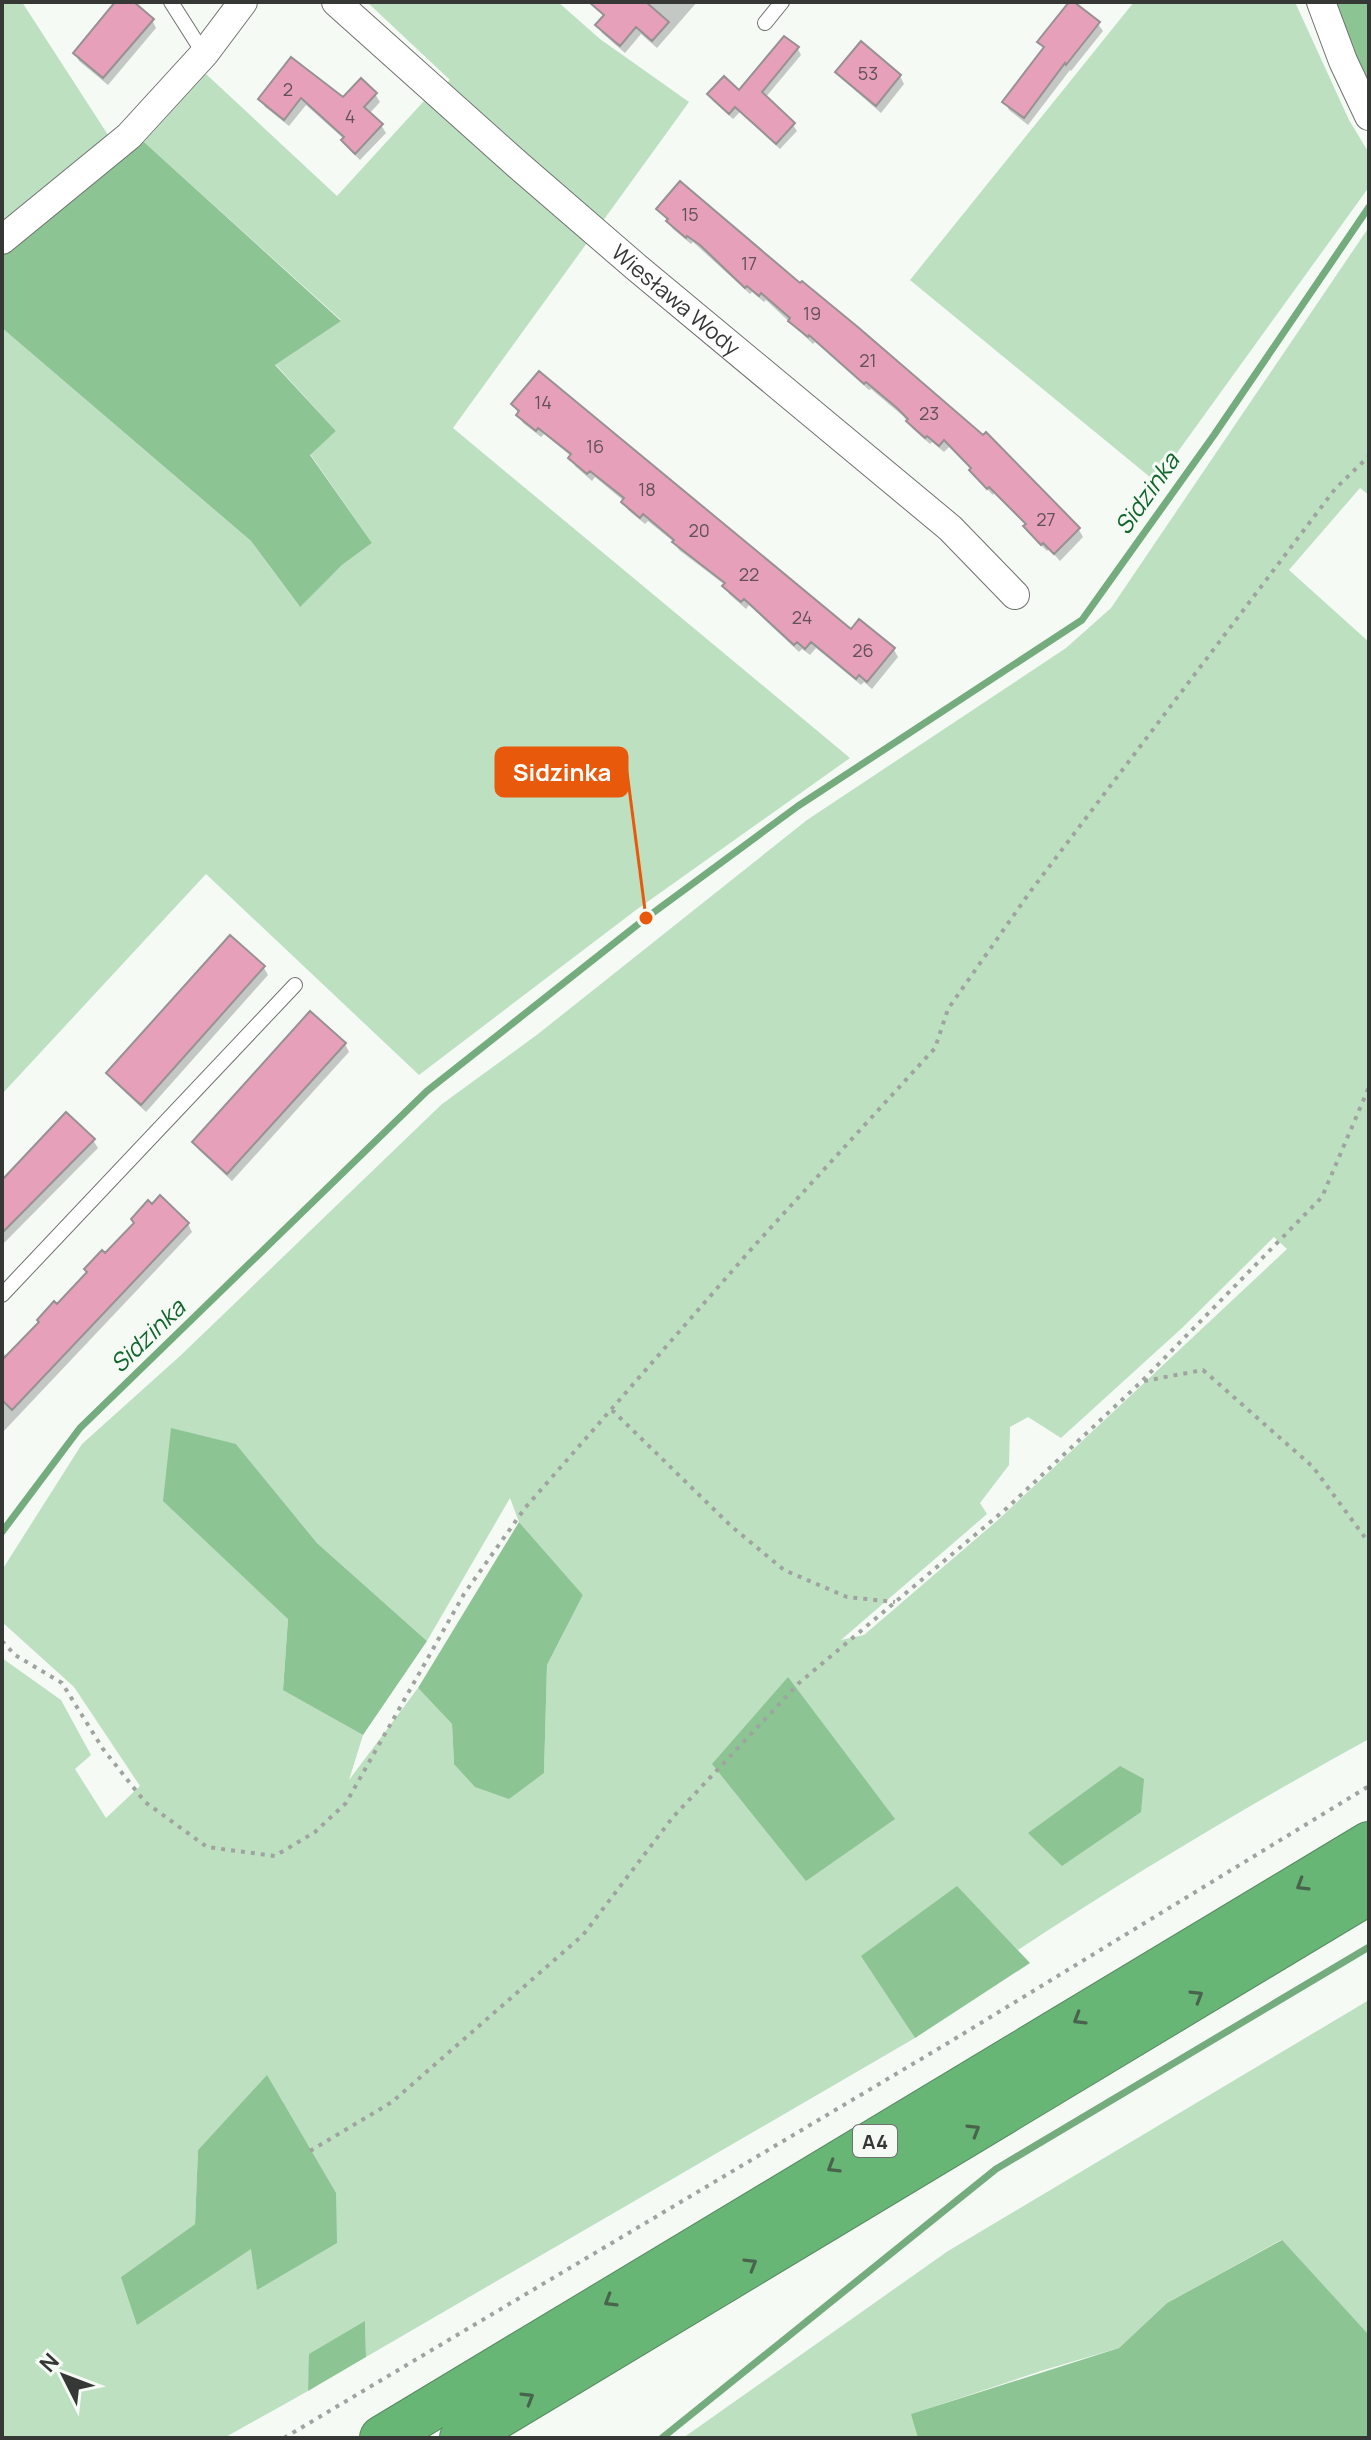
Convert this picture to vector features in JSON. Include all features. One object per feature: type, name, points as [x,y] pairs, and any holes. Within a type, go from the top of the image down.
[{"type":"highway","name":"A4","points":[[382,2438],[1369,1844]]},
{"type":"highway","name":"A4","points":[[462,2438],[1369,1892]]},
{"type":"street","points":[[2,240],[129,136],[204,54],[243,2]]},
{"type":"street","name":"Wiesława Wody","points":[[336,2],[636,267],[950,528],[1015,595]]},
{"type":"street","points":[[1321,2],[1343,61],[1369,116]]},
{"type":"lane","points":[[171,2],[204,54]]},
{"type":"lane","points":[[765,23],[782,2]]},
{"type":"lane","points":[[2,1295],[295,985]]},
{"type":"path","points":[[2,1641],[15,1655],[62,1683],[103,1749],[145,1802],[207,1847],[275,1856],[315,1832],[346,1803],[464,1594],[525,1508],[754,1246],[935,1048],[948,1009],[1030,892],[1335,489],[1369,456]]},
{"type":"path","points":[[310,2151],[392,2102],[583,1935],[673,1817],[799,1683],[1007,1508],[1142,1381],[1322,1197],[1369,1087]]},
{"type":"path","points":[[1142,1381],[1203,1370],[1313,1467],[1369,1543]]},
{"type":"path","points":[[612,1410],[731,1526],[784,1570],[847,1597],[895,1602]]},
{"type":"path","points":[[284,2438],[948,2043],[1369,1786]]},
{"type":"green space","points":[[2,2],[22,2],[110,138],[2,224]]},
{"type":"green space","points":[[367,2],[558,2],[600,39],[689,102],[453,428],[850,758],[636,910],[419,1075],[206,874],[2,1094],[2,328],[251,541],[299,606],[342,565],[372,543],[310,454],[336,431],[275,364],[341,320],[144,142],[206,74],[337,196],[423,102],[450,80]]},
{"type":"green space","points":[[1134,2],[1295,2],[1349,120],[1369,153],[1369,187],[1156,482],[910,280]]},
{"type":"green space","points":[[1328,2],[1369,2],[1369,96]]},
{"type":"green space","points":[[144,142],[341,321],[275,365],[336,431],[310,455],[372,543],[342,565],[300,607],[251,541],[2,328],[2,255]]},
{"type":"green space","points":[[1369,227],[1369,495],[1360,488],[1289,570],[1369,642],[1369,1739],[1191,1841],[1018,1950],[957,1887],[862,1956],[915,2038],[366,2357],[365,2322],[310,2354],[308,2391],[224,2438],[2,2438],[2,1658],[61,1700],[91,1755],[75,1769],[106,1818],[140,1786],[74,1687],[2,1622],[2,1570],[82,1444],[180,1356],[442,1104],[538,1034],[807,820],[1066,648],[1111,608]],"holes":[[[1274,1237],[1287,1249],[999,1519],[864,1635],[841,1640],[987,1514],[980,1503],[1009,1465],[1010,1427],[1028,1417],[1061,1438],[1182,1328]],[[236,1444],[317,1543],[427,1641],[510,1498],[519,1522],[583,1595],[547,1665],[544,1773],[454,1764],[452,1724],[418,1688],[349,1780],[363,1735],[283,1689],[288,1619]],[[267,2076],[257,2289],[252,2249],[121,2277],[195,2224],[198,2150]]]},
{"type":"green space","points":[[171,1428],[236,1444],[317,1543],[427,1641],[363,1735],[283,1690],[288,1619],[163,1501]]},
{"type":"green space","points":[[519,1522],[583,1595],[547,1665],[544,1773],[509,1799],[475,1787],[454,1764],[452,1724],[418,1688]]},
{"type":"green space","points":[[788,1677],[895,1819],[806,1881],[712,1764]]},
{"type":"green space","points":[[1120,1766],[1144,1779],[1141,1812],[1062,1866],[1028,1833]]},
{"type":"green space","points":[[957,1886],[1030,1963],[915,2038],[861,1956]]},
{"type":"green space","points":[[1369,2000],[1369,2335],[1281,2240],[1167,2303],[1119,2348],[912,2414],[918,2438],[683,2438],[948,2251]]},
{"type":"green space","points":[[267,2075],[336,2193],[337,2243],[257,2290],[251,2249],[137,2325],[121,2277],[195,2224],[198,2150]]},
{"type":"green space","points":[[1282,2240],[1369,2335],[1369,2438],[918,2438],[911,2414],[1119,2348],[1167,2303]]},
{"type":"green space","points":[[365,2321],[366,2357],[308,2391],[309,2354]]},
{"type":"building","points":[[115,2],[134,2],[154,19],[103,78],[73,53]]},
{"type":"building","points":[[589,2],[646,2],[669,22],[652,41],[636,27],[620,46],[595,25],[604,15]]},
{"type":"building","points":[[1069,2],[1074,2],[1100,22],[1024,118],[1002,102],[1044,47],[1037,42]]},
{"type":"building","points":[[784,36],[799,47],[762,92],[795,123],[776,144],[735,107],[729,114],[707,94],[724,76],[739,90]]},
{"type":"building","points":[[861,41],[901,75],[876,106],[835,72]]},
{"type":"building","points":[[291,57],[343,97],[361,78],[377,93],[364,107],[383,124],[355,154],[341,140],[344,137],[301,98],[284,120],[258,99]]},
{"type":"building","points":[[680,181],[983,435],[986,432],[1080,528],[1054,554],[1043,543],[1041,545],[1023,526],[1026,524],[989,487],[987,489],[944,440],[939,446],[927,436],[925,438],[897,408],[788,321],[790,318],[761,293],[759,296],[747,286],[745,288],[700,245],[666,221],[668,219],[656,209]]},
{"type":"building","points":[[539,371],[851,629],[859,619],[895,648],[867,682],[859,675],[856,679],[811,642],[805,649],[797,642],[794,645],[744,599],[741,602],[722,586],[725,583],[672,542],[674,540],[643,514],[640,518],[621,502],[624,498],[568,458],[571,454],[516,415],[519,411],[511,404]]},
{"type":"building","points":[[230,935],[265,966],[141,1105],[106,1073]]},
{"type":"building","points":[[310,1011],[346,1043],[227,1174],[192,1142]]},
{"type":"building","points":[[66,1112],[95,1139],[2,1233],[2,1180]]},
{"type":"building","points":[[160,1195],[189,1223],[12,1410],[2,1400],[2,1360],[39,1322],[37,1320],[54,1301],[57,1304],[87,1272],[84,1269],[102,1250],[105,1253],[134,1223],[131,1219],[148,1200],[152,1204]]},
{"type":"waterway","name":"Sidzinka","points":[[2,1532],[80,1428],[427,1091],[646,918],[798,806],[1082,620],[1214,435],[1369,207]]},
{"type":"waterway","points":[[662,2438],[996,2169],[1369,1947]]},
{"type":"place","name":"Sidzinka","points":[[646,918]]}]
